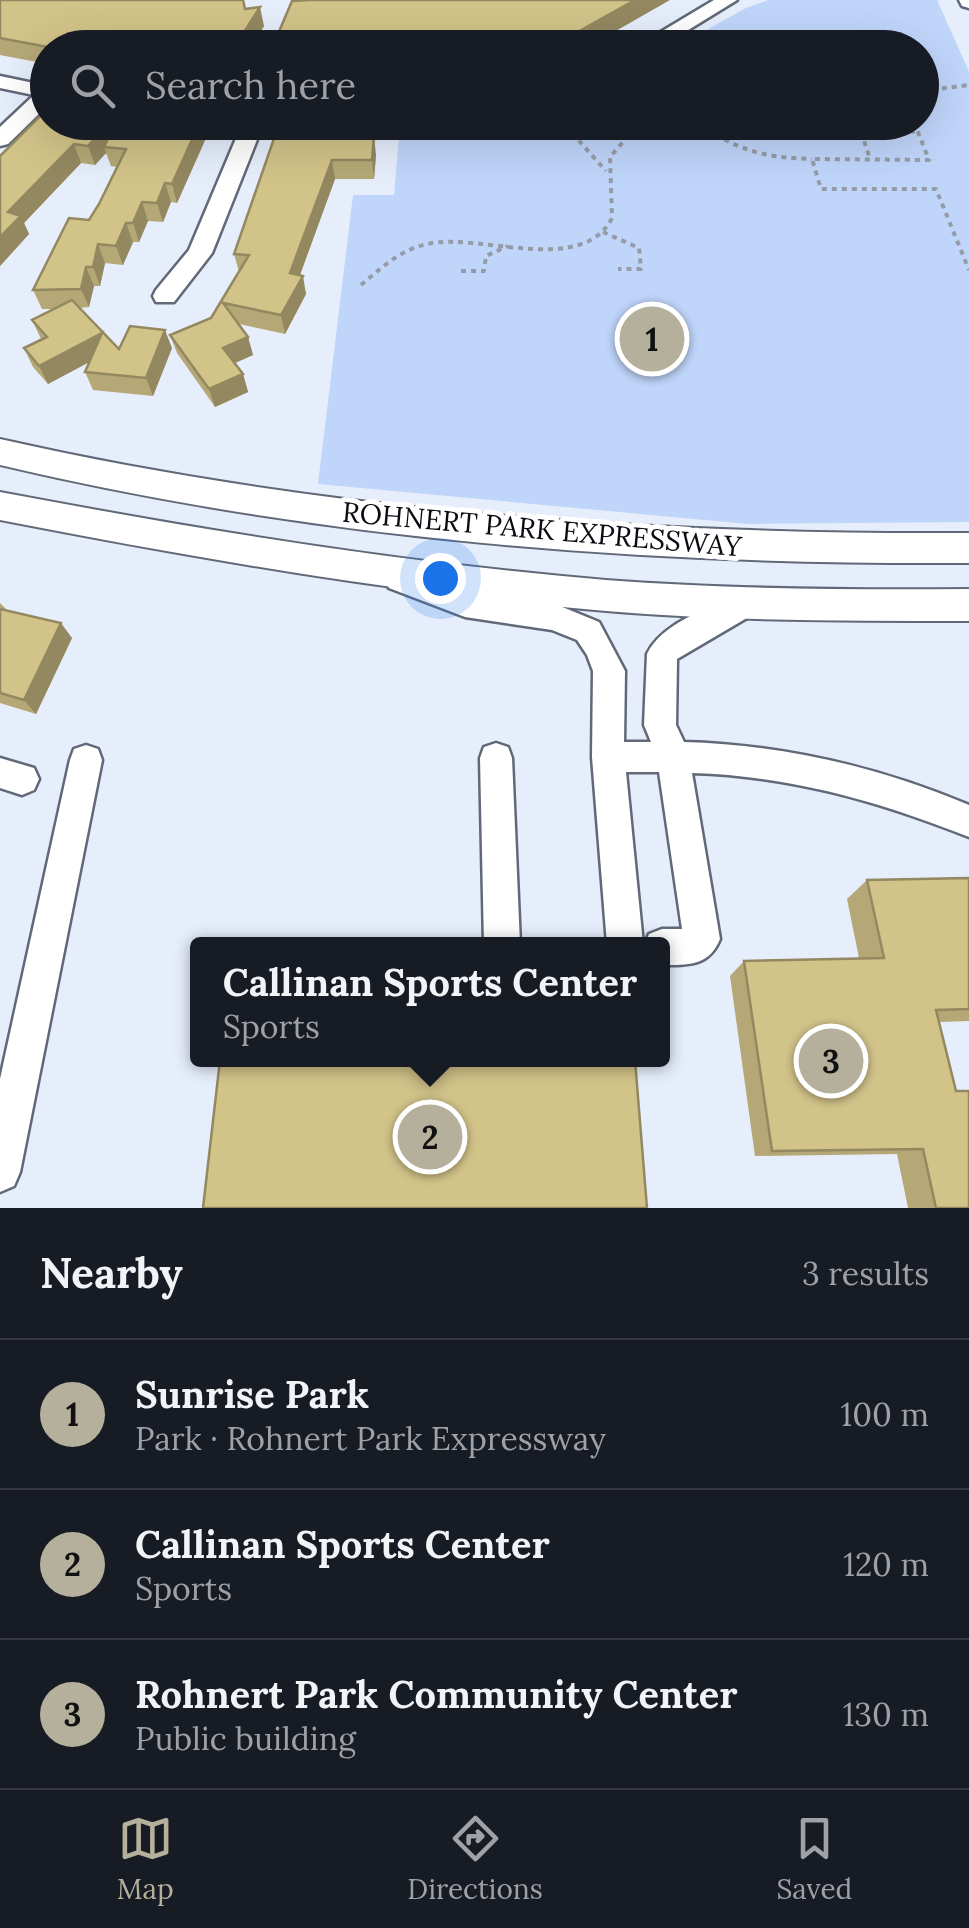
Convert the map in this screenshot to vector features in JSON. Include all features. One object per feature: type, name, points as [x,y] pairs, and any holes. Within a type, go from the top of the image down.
[{"type":"main road","name":"ROHNERT PARK EXPRESSWAY","points":[[0,452],[221,495],[405,524],[683,546],[969,548]]},
{"type":"main road","name":"ROHNERT PARK EXPRESSWAY","points":[[0,506],[256,554],[378,570],[746,604],[969,605]]},
{"type":"street","points":[[676,30],[728,0]]},
{"type":"street","points":[[0,82],[30,89]]},
{"type":"street","points":[[0,139],[30,110]]},
{"type":"street","points":[[165,296],[200,254],[247,140]]},
{"type":"street","points":[[378,570],[466,604],[555,616],[588,632],[609,671],[608,757],[624,937]]},
{"type":"street","points":[[670,947],[692,947],[702,939],[673,756],[660,726],[662,654],[673,643],[746,604]]},
{"type":"street","points":[[608,757],[745,758],[834,772],[906,793],[969,821]]},
{"type":"street","points":[[496,758],[502,937]]},
{"type":"street","points":[[0,1172],[86,760]]},
{"type":"path","points":[[939,89],[969,85]]},
{"type":"path","points":[[578,140],[606,171]]},
{"type":"path","points":[[361,285],[377,267],[412,246],[462,239],[560,249],[582,245],[603,232],[614,211],[606,171],[612,152],[624,140]]},
{"type":"path","points":[[722,140],[763,158],[929,160],[921,140]]},
{"type":"path","points":[[864,140],[870,159]]},
{"type":"path","points":[[812,159],[820,188],[936,189],[969,270]]},
{"type":"path","points":[[603,232],[638,248],[641,269],[618,269]]},
{"type":"path","points":[[461,271],[484,271],[486,256],[511,245]]},
{"type":"shaded area","points":[[768,0],[937,0],[969,72],[969,522],[748,524],[318,484],[353,195],[394,195],[399,140],[939,140],[939,30],[707,30]]},
{"type":"building","points":[[0,0],[243,0],[245,9],[260,7],[245,30],[30,30],[30,44],[0,38]]},
{"type":"building","points":[[635,0],[581,30],[280,30],[292,1]]},
{"type":"building","points":[[30,126],[30,140],[94,140],[88,146],[74,144],[8,212],[21,216],[0,237],[0,156]]},
{"type":"building","points":[[107,140],[192,140],[172,184],[165,183],[157,203],[142,202],[133,223],[126,223],[116,246],[98,244],[93,267],[86,267],[81,289],[33,290],[69,218],[89,220],[126,149],[104,147]]},
{"type":"building","points":[[273,140],[374,140],[372,160],[332,160],[290,273],[303,276],[281,315],[223,303],[248,337],[223,348],[243,374],[209,389],[170,335],[211,318],[249,255],[234,254]]},
{"type":"building","points":[[72,300],[119,349],[130,326],[165,330],[146,378],[85,372],[102,333],[39,366],[24,348],[47,337],[32,320]]},
{"type":"building","points":[[0,609],[61,623],[24,700],[0,693]]},
{"type":"building","points":[[969,878],[969,1009],[936,1010],[956,1091],[969,1091],[969,1208],[936,1208],[923,1149],[772,1151],[744,961],[884,958],[867,880]]},
{"type":"building","points":[[219,1067],[636,1067],[647,1208],[203,1208]]},
{"type":"place","name":"Sunrise Park","points":[[652,339]]},
{"type":"place","name":"Rohnert Park Community Center","points":[[831,1061]]},
{"type":"place","name":"Callinan Sports Center","points":[[430,1137]]}]
